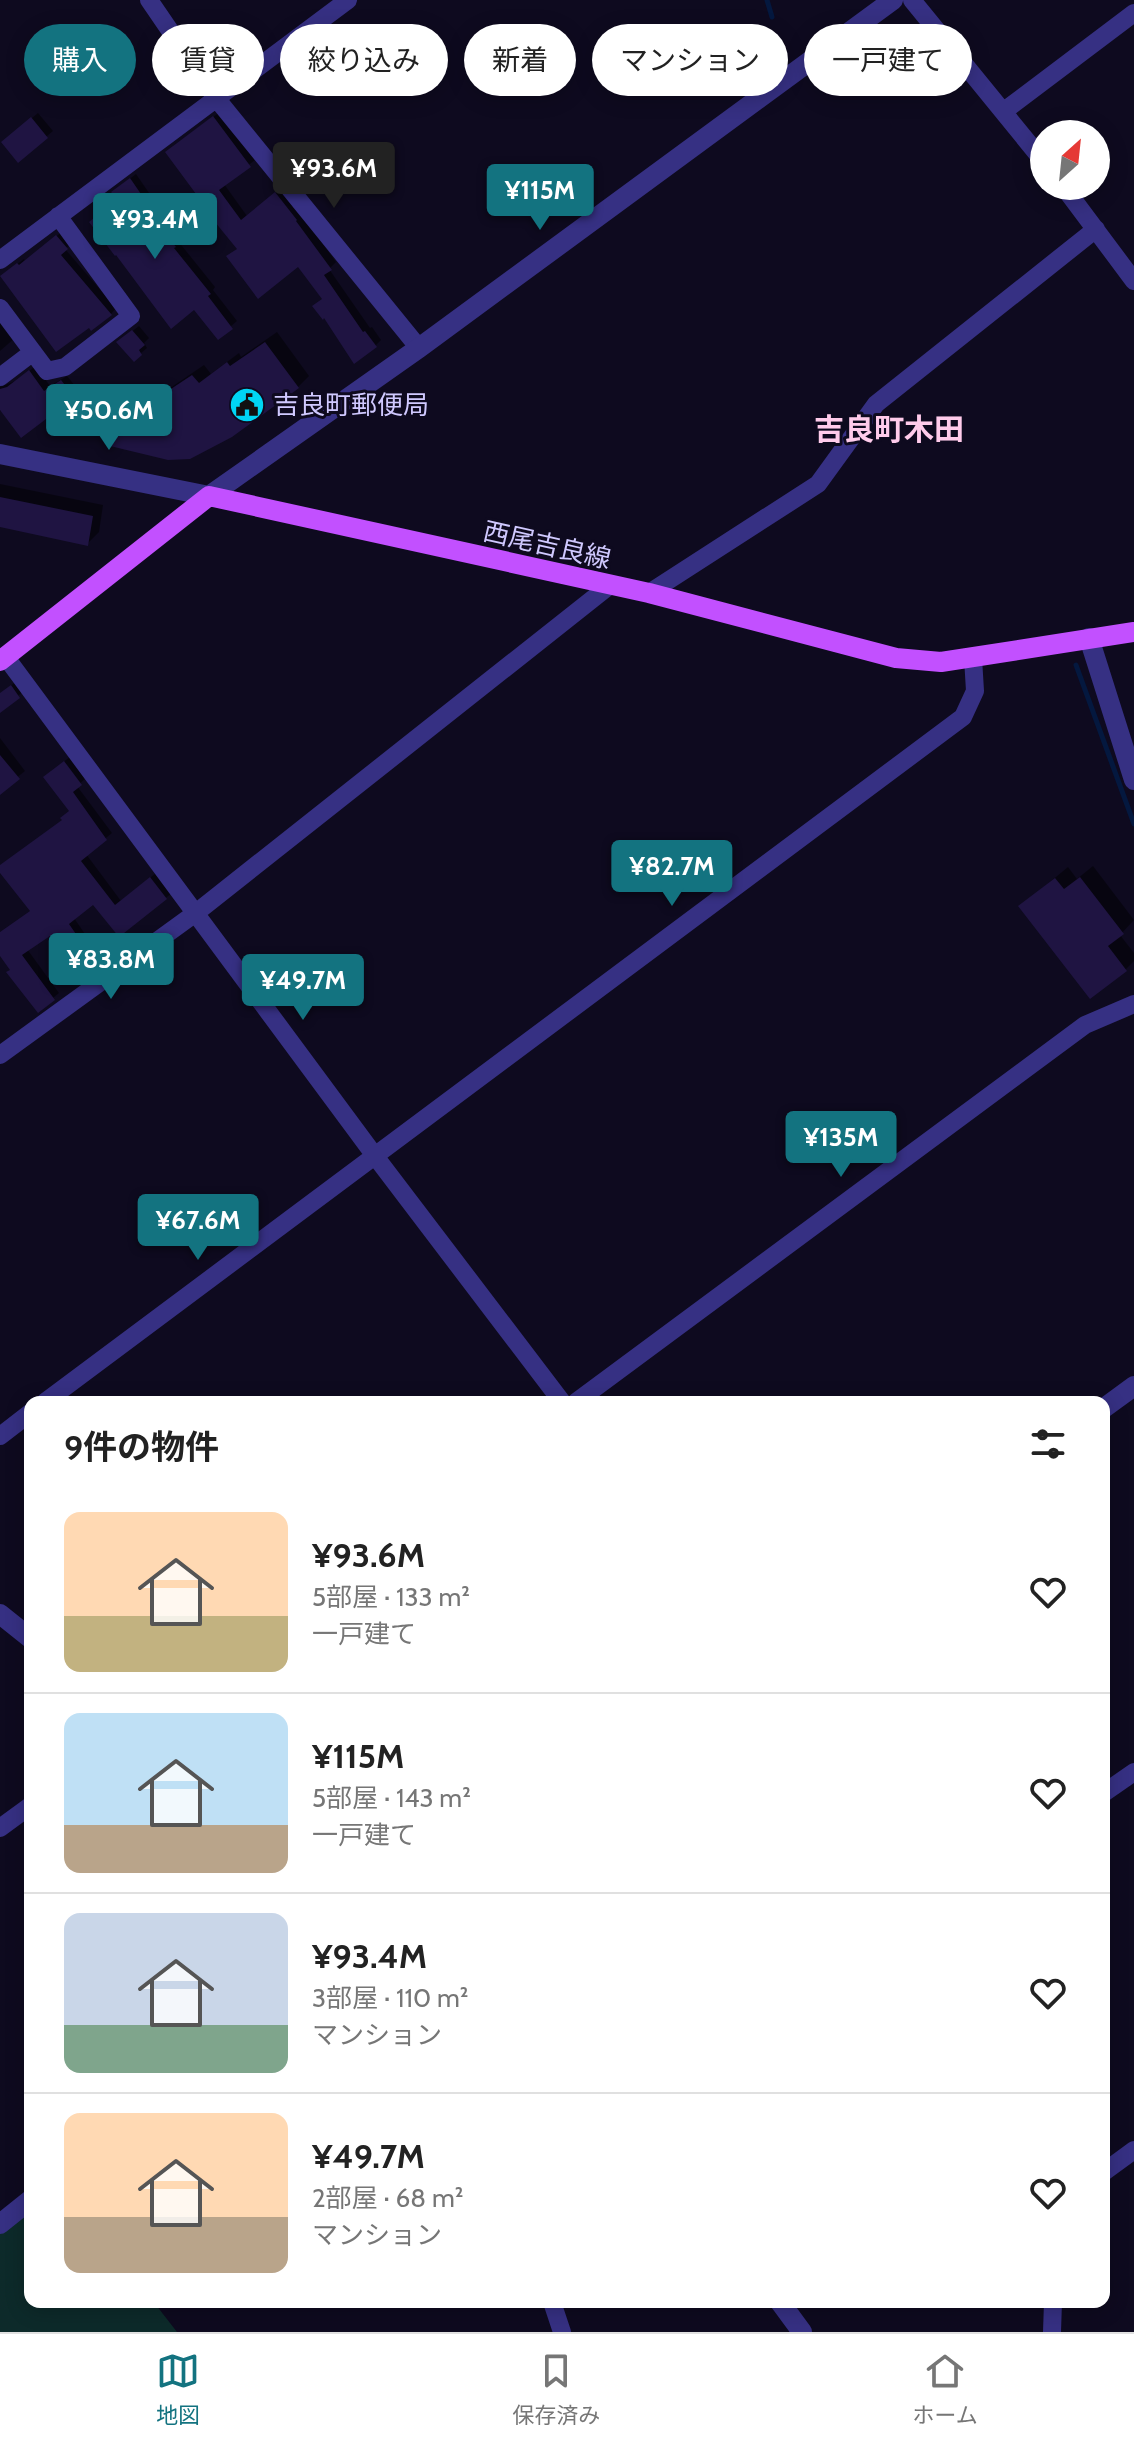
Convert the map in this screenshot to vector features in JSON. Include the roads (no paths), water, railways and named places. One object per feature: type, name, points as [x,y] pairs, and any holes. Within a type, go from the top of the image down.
[{"type":"main road","name":"西尾吉良線","points":[[209,496],[649,593],[896,658],[941,662],[1134,632]]},
{"type":"main road","points":[[3,658],[209,496]]},
{"type":"street","points":[[149,0],[216,98],[419,348]]},
{"type":"street","points":[[0,260],[348,0]]},
{"type":"street","points":[[0,454],[209,496],[419,348],[893,0]]},
{"type":"street","points":[[912,0],[1030,144]]},
{"type":"street","points":[[1004,111],[1134,13]]},
{"type":"street","points":[[1074,200],[1134,281]]},
{"type":"street","points":[[0,308],[47,371],[65,367],[131,316],[58,216]]},
{"type":"street","points":[[649,593],[818,484],[876,404],[1096,229]]},
{"type":"street","points":[[0,377],[33,352]]},
{"type":"street","points":[[0,1055],[197,912],[609,586]]},
{"type":"street","points":[[1077,640],[1134,780]]},
{"type":"street","points":[[3,658],[197,912],[375,1156],[557,1396]]},
{"type":"street","points":[[53,1396],[963,717],[975,691],[973,658]]},
{"type":"street","points":[[584,1396],[1085,1025],[1134,1004]]},
{"type":"street","points":[[1110,1404],[1134,1386]]},
{"type":"street","points":[[0,1436],[24,1418]]},
{"type":"street","points":[[0,1614],[24,1633]]},
{"type":"street","points":[[1110,1789],[1134,1772]]},
{"type":"street","points":[[0,1828],[24,1810]]},
{"type":"street","points":[[1110,2168],[1134,2150]]},
{"type":"street","points":[[0,2224],[24,2205]]},
{"type":"street","points":[[554,2308],[562,2332]]},
{"type":"street","points":[[784,2308],[802,2332]]},
{"type":"street","points":[[1052,2332],[1053,2308]]},
{"type":"waterway","points":[[767,0],[772,17]]},
{"type":"waterway","points":[[1076,665],[1134,824]]},
{"type":"place","name":"吉良町郵便局","points":[[247,405]]},
{"type":"district","name":"吉良町木田","points":[[889,430]]}]
